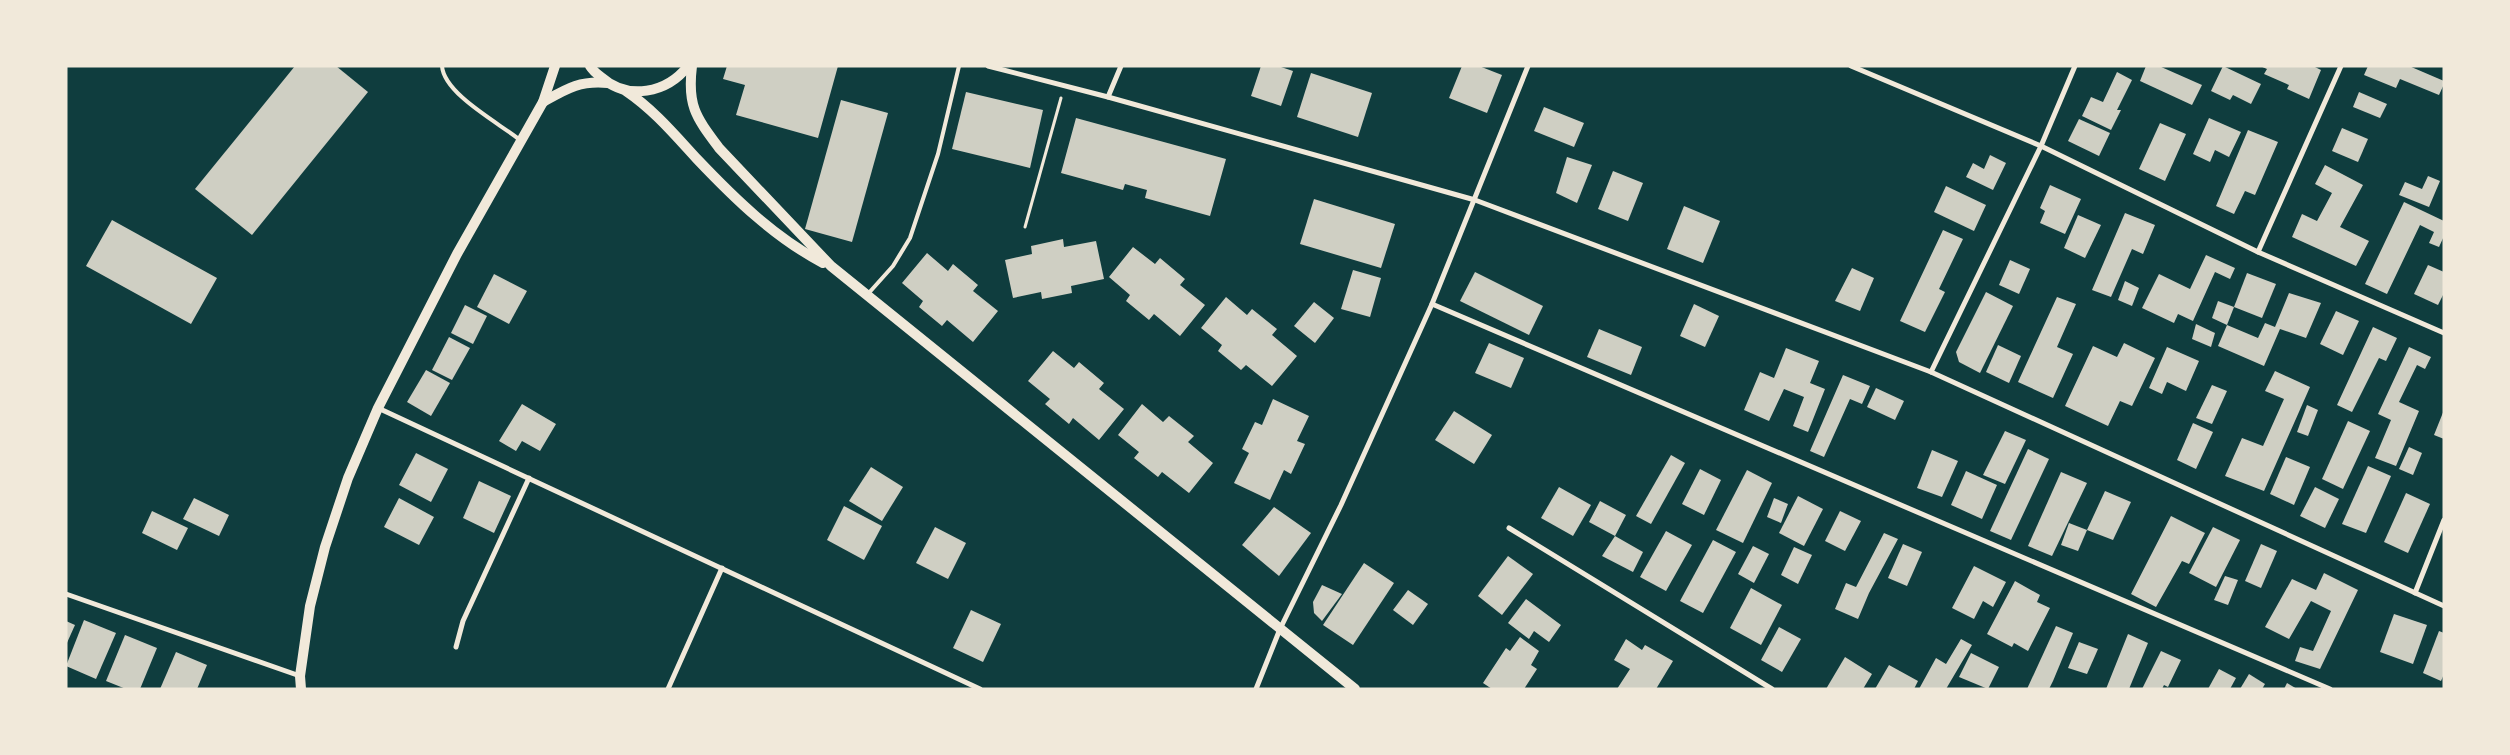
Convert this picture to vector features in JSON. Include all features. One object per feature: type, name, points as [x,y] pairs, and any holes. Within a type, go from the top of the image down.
[{"type":"main road","points":[[546,66],[550,76]]},
{"type":"main road","points":[[301,689],[300,676],[310,606],[325,547],[348,478],[378,408],[456,254],[543,102],[550,76],[555,66]]},
{"type":"main road","points":[[543,102],[577,84],[590,81],[608,83],[626,90],[646,92],[664,86],[681,76],[688,66]]},
{"type":"main road","points":[[692,66],[690,98],[692,107],[705,129],[731,161],[830,266],[1355,689]]},
{"type":"main road","points":[[590,67],[608,83]]},
{"type":"main road","points":[[626,90],[664,122],[760,221],[794,248],[830,266]]},
{"type":"street","points":[[988,66],[1108,97],[1475,200],[1930,372],[2444,606]]},
{"type":"street","points":[[1108,97],[1121,66]]},
{"type":"street","points":[[1256,689],[1280,629],[1341,505],[1432,304],[1528,66]]},
{"type":"street","points":[[1851,66],[2041,146],[2258,252],[2444,333]]},
{"type":"street","points":[[1930,372],[2041,146],[2075,66]]},
{"type":"street","points":[[2258,252],[2341,66]]},
{"type":"street","points":[[1432,304],[2330,689]]},
{"type":"street","points":[[378,408],[980,689]]},
{"type":"street","points":[[456,647],[463,621],[529,478]]},
{"type":"street","points":[[2415,592],[2444,520]]},
{"type":"street","points":[[1509,528],[1772,689]]},
{"type":"street","points":[[668,689],[722,568]]},
{"type":"street","points":[[66,594],[300,676]]},
{"type":"lane","points":[[442,66],[447,80],[458,94],[520,140]]},
{"type":"lane","points":[[866,295],[893,266],[910,238],[938,154],[959,66]]},
{"type":"path","points":[[1025,227],[1064,87]]},
{"type":"building","points":[[295,66],[336,66],[368,92],[252,235],[195,189]]},
{"type":"building","points":[[727,66],[838,66],[818,138],[736,115],[745,85],[723,79]]},
{"type":"building","points":[[1261,66],[1278,66],[1293,71],[1281,106],[1251,96]]},
{"type":"building","points":[[1462,66],[1479,66],[1502,75],[1487,113],[1449,98]]},
{"type":"building","points":[[2146,66],[2159,66],[2202,85],[2192,105],[2140,81]]},
{"type":"building","points":[[2223,66],[2261,84],[2251,104],[2233,95],[2230,100],[2211,91]]},
{"type":"building","points":[[2260,66],[2313,66],[2321,70],[2309,99],[2287,89],[2289,85],[2264,74],[2267,69]]},
{"type":"building","points":[[2368,66],[2409,66],[2444,81],[2444,84],[2439,95],[2400,79],[2396,88],[2364,75]]},
{"type":"building","points":[[2117,72],[2132,80],[2117,110],[2121,110],[2111,130],[2082,116],[2091,97],[2103,102]]},
{"type":"building","points":[[1311,73],[1372,93],[1358,137],[1297,117]]},
{"type":"building","points":[[966,92],[1043,110],[1030,168],[952,149]]},
{"type":"building","points":[[2359,92],[2387,104],[2380,118],[2353,107]]},
{"type":"building","points":[[841,100],[888,113],[852,242],[805,229]]},
{"type":"building","points":[[1544,107],[1584,123],[1574,147],[1534,131]]},
{"type":"building","points":[[1076,118],[1226,159],[1210,216],[1145,198],[1147,190],[1125,184],[1123,190],[1061,173]]},
{"type":"building","points":[[2209,118],[2241,132],[2229,157],[2215,150],[2210,162],[2193,154]]},
{"type":"building","points":[[2079,119],[2110,133],[2099,156],[2068,141]]},
{"type":"building","points":[[2160,123],[2186,134],[2165,181],[2139,169]]},
{"type":"building","points":[[2342,128],[2368,139],[2358,162],[2332,151]]},
{"type":"building","points":[[2248,130],[2278,142],[2255,195],[2245,191],[2234,214],[2216,206]]},
{"type":"building","points":[[1990,155],[2006,163],[1993,190],[1966,177],[1973,163],[1984,169]]},
{"type":"building","points":[[1567,157],[1592,165],[1577,203],[1556,193]]},
{"type":"building","points":[[2325,165],[2363,185],[2340,227],[2369,241],[2356,266],[2292,237],[2302,214],[2317,221],[2332,193],[2315,184]]},
{"type":"building","points":[[1613,171],[1643,183],[1628,221],[1598,209]]},
{"type":"building","points":[[2428,176],[2440,181],[2429,207],[2399,195],[2405,182],[2422,189]]},
{"type":"building","points":[[2050,185],[2081,199],[2065,234],[2040,223],[2045,211],[2040,208]]},
{"type":"building","points":[[1946,186],[1986,205],[1974,231],[1934,212]]},
{"type":"building","points":[[1314,199],[1395,224],[1381,268],[1300,244]]},
{"type":"building","points":[[2404,202],[2444,221],[2444,236],[2439,247],[2429,243],[2434,232],[2420,225],[2387,294],[2365,284]]},
{"type":"building","points":[[1684,206],[1720,221],[1703,263],[1667,249]]},
{"type":"building","points":[[2125,213],[2155,225],[2143,254],[2132,249],[2111,297],[2092,290]]},
{"type":"building","points":[[2078,215],[2101,225],[2085,258],[2064,248]]},
{"type":"building","points":[[112,220],[217,278],[191,324],[86,266]]},
{"type":"building","points":[[1943,230],[1963,239],[1939,289],[1945,292],[1925,332],[1900,321]]},
{"type":"building","points":[[1063,239],[1064,247],[1096,241],[1104,279],[1071,286],[1072,293],[1042,299],[1041,292],[1013,298],[1005,260],[1032,254],[1031,246]]},
{"type":"building","points":[[1133,247],[1155,264],[1160,258],[1185,279],[1180,285],[1205,305],[1180,336],[1154,314],[1149,320],[1126,301],[1130,295],[1109,277]]},
{"type":"building","points":[[927,253],[948,271],[953,264],[978,285],[973,291],[998,311],[973,342],[947,320],[942,326],[919,307],[923,301],[902,283]]},
{"type":"building","points":[[2206,255],[2235,268],[2230,279],[2215,272],[2193,321],[2178,314],[2174,323],[2142,308],[2159,274],[2190,289]]},
{"type":"building","points":[[2010,260],[2030,269],[2019,294],[1999,285]]},
{"type":"building","points":[[2428,265],[2444,272],[2444,293],[2438,305],[2414,294]]},
{"type":"building","points":[[1852,268],[1874,278],[1860,311],[1835,301]]},
{"type":"building","points":[[1353,270],[1381,278],[1370,317],[1341,309]]},
{"type":"building","points":[[1475,272],[1543,306],[1529,335],[1460,301]]},
{"type":"building","points":[[2247,273],[2276,284],[2262,318],[2234,307]]},
{"type":"building","points":[[494,274],[527,291],[509,324],[477,307]]},
{"type":"building","points":[[2125,281],[2139,288],[2132,306],[2118,300]]},
{"type":"building","points":[[1986,292],[2013,306],[1980,373],[1959,362],[1956,352]]},
{"type":"building","points":[[2289,293],[2321,303],[2306,338],[2280,329],[2264,366],[2218,346],[2227,325],[2258,338],[2265,323],[2275,327]]},
{"type":"building","points":[[1226,297],[1247,315],[1252,309],[1277,329],[1272,335],[1297,356],[1272,386],[1246,365],[1241,370],[1218,351],[1222,345],[1201,328]]},
{"type":"building","points":[[2057,297],[2076,304],[2057,347],[2073,354],[2053,398],[2018,382]]},
{"type":"building","points":[[2218,301],[2234,307],[2227,325],[2212,318]]},
{"type":"building","points":[[1314,302],[1334,318],[1315,343],[1294,326]]},
{"type":"building","points":[[1694,304],[1719,316],[1705,347],[1680,336]]},
{"type":"building","points":[[465,305],[487,316],[473,344],[451,333]]},
{"type":"building","points":[[2336,311],[2359,321],[2343,355],[2320,344]]},
{"type":"building","points":[[2196,324],[2215,333],[2211,347],[2192,339]]},
{"type":"building","points":[[2373,327],[2397,338],[2386,361],[2379,358],[2352,412],[2337,405]]},
{"type":"building","points":[[1599,329],[1642,347],[1631,375],[1587,357]]},
{"type":"building","points":[[449,337],[470,348],[452,380],[432,370]]},
{"type":"building","points":[[1489,343],[1524,358],[1511,388],[1475,373]]},
{"type":"building","points":[[2124,343],[2155,358],[2132,406],[2120,401],[2108,426],[2065,406],[2093,346],[2117,357]]},
{"type":"building","points":[[1998,345],[2021,356],[2009,383],[1986,372]]},
{"type":"building","points":[[2167,347],[2199,361],[2186,391],[2167,382],[2162,394],[2149,388]]},
{"type":"building","points":[[2409,347],[2431,357],[2425,369],[2417,365],[2399,402],[2419,411],[2396,466],[2375,458],[2391,420],[2378,414]]},
{"type":"building","points":[[1786,348],[1819,361],[1810,383],[1825,389],[1808,432],[1793,426],[1804,397],[1784,389],[1769,421],[1744,410],[1760,372],[1774,378]]},
{"type":"building","points":[[1053,351],[1074,368],[1079,362],[1104,383],[1099,389],[1124,409],[1099,440],[1073,418],[1069,424],[1045,404],[1050,399],[1028,381]]},
{"type":"building","points":[[426,370],[450,383],[431,416],[407,402]]},
{"type":"building","points":[[2275,371],[2310,387],[2264,491],[2225,476],[2242,438],[2263,446],[2284,399],[2265,391]]},
{"type":"building","points":[[1843,375],[1870,386],[1862,404],[1850,399],[1824,457],[1810,451]]},
{"type":"building","points":[[2212,385],[2227,391],[2212,424],[2196,418]]},
{"type":"building","points":[[1876,388],[1904,401],[1895,420],[1867,407]]},
{"type":"building","points":[[1273,399],[1309,416],[1297,441],[1305,444],[1291,474],[1284,470],[1270,500],[1234,483],[1249,453],[1242,449],[1255,422],[1262,425]]},
{"type":"building","points":[[522,404],[556,424],[540,451],[522,441],[516,451],[499,441]]},
{"type":"building","points":[[1142,404],[1163,422],[1169,416],[1194,436],[1188,442],[1213,463],[1189,493],[1162,472],[1158,477],[1134,458],[1139,452],[1118,435]]},
{"type":"building","points":[[2307,405],[2318,410],[2308,436],[2297,432]]},
{"type":"building","points":[[2444,410],[2444,439],[2434,435]]},
{"type":"building","points":[[1454,411],[1492,435],[1474,464],[1435,440]]},
{"type":"building","points":[[2348,421],[2370,431],[2343,489],[2322,479]]},
{"type":"building","points":[[2193,423],[2213,432],[2196,469],[2177,460]]},
{"type":"building","points":[[2005,431],[2026,440],[2005,484],[1983,475]]},
{"type":"building","points":[[2409,447],[2422,453],[2413,475],[2399,469]]},
{"type":"building","points":[[2028,449],[2049,459],[2011,540],[1990,531]]},
{"type":"building","points":[[1932,450],[1958,461],[1942,497],[1917,488]]},
{"type":"building","points":[[416,453],[448,469],[431,502],[399,485]]},
{"type":"building","points":[[1671,455],[1685,463],[1651,524],[1636,516]]},
{"type":"building","points":[[2286,457],[2310,467],[2294,505],[2270,494]]},
{"type":"building","points":[[2368,466],[2391,476],[2366,533],[2342,524]]},
{"type":"building","points":[[871,467],[903,487],[882,521],[849,501]]},
{"type":"building","points":[[1700,469],[1721,480],[1704,515],[1682,504]]},
{"type":"building","points":[[1747,470],[1772,483],[1743,543],[1716,530]]},
{"type":"building","points":[[1966,471],[1997,485],[1982,519],[1951,505]]},
{"type":"building","points":[[2061,472],[2087,483],[2052,556],[2028,546]]},
{"type":"building","points":[[479,481],[511,496],[494,533],[463,518]]},
{"type":"building","points":[[1559,487],[1591,505],[1573,536],[1541,518]]},
{"type":"building","points":[[2315,487],[2339,499],[2325,528],[2300,516]]},
{"type":"building","points":[[2105,491],[2131,502],[2113,540],[2087,530]]},
{"type":"building","points":[[2406,493],[2430,504],[2408,553],[2384,542]]},
{"type":"building","points":[[1798,496],[1823,509],[1804,546],[1779,533]]},
{"type":"building","points":[[194,498],[229,515],[219,536],[183,519]]},
{"type":"building","points":[[399,498],[434,517],[419,545],[384,527]]},
{"type":"building","points":[[1774,498],[1788,504],[1781,523],[1767,517]]},
{"type":"building","points":[[1600,501],[1626,515],[1615,536],[1589,522]]},
{"type":"building","points":[[844,506],[882,526],[864,560],[827,540]]},
{"type":"building","points":[[1274,507],[1311,533],[1279,576],[1242,545]]},
{"type":"building","points":[[152,511],[188,528],[177,550],[142,533]]},
{"type":"building","points":[[1840,511],[1861,521],[1845,551],[1825,541]]},
{"type":"building","points":[[2171,516],[2205,533],[2189,564],[2182,561],[2156,607],[2131,594]]},
{"type":"building","points":[[2069,523],[2087,530],[2078,551],[2061,545]]},
{"type":"building","points":[[935,527],[966,543],[948,579],[916,563]]},
{"type":"building","points":[[2213,527],[2240,540],[2216,587],[2189,573]]},
{"type":"building","points":[[1666,531],[1692,545],[1666,591],[1640,577]]},
{"type":"building","points":[[1884,533],[1898,539],[1869,593],[1858,619],[1835,609],[1846,583],[1856,587]]},
{"type":"building","points":[[1615,536],[1643,552],[1633,572],[1602,556]]},
{"type":"building","points":[[1713,540],[1736,552],[1703,613],[1680,601]]},
{"type":"building","points":[[1903,544],[1922,552],[1907,586],[1888,578]]},
{"type":"building","points":[[2261,544],[2277,551],[2261,588],[2245,581]]},
{"type":"building","points":[[1753,546],[1769,554],[1754,583],[1738,574]]},
{"type":"building","points":[[1794,547],[1812,555],[1798,584],[1781,575]]},
{"type":"building","points":[[1508,556],[1533,574],[1502,615],[1478,596]]},
{"type":"building","points":[[1364,563],[1394,583],[1353,645],[1323,625]]},
{"type":"building","points":[[1974,566],[2006,582],[1993,607],[1983,601],[1974,619],[1952,608]]},
{"type":"building","points":[[2324,573],[2358,590],[2320,669],[2295,661],[2300,647],[2313,651],[2331,611],[2311,601],[2289,639],[2265,627],[2292,579],[2316,590]]},
{"type":"building","points":[[2225,576],[2238,580],[2228,605],[2214,600]]},
{"type":"building","points":[[2015,581],[2040,595],[2037,602],[2050,608],[2028,651],[2014,643],[2012,647],[1987,634]]},
{"type":"building","points":[[1322,585],[1342,594],[1322,621],[1314,613],[1313,602]]},
{"type":"building","points":[[1751,588],[1782,605],[1761,645],[1730,628]]},
{"type":"building","points":[[1408,590],[1428,604],[1413,625],[1393,610]]},
{"type":"building","points":[[1526,599],[1561,625],[1549,642],[1534,631],[1529,639],[1508,623]]},
{"type":"building","points":[[971,610],[1001,624],[983,662],[953,648]]},
{"type":"building","points":[[2394,614],[2427,625],[2413,664],[2380,652]]},
{"type":"building","points":[[84,620],[116,633],[96,679],[66,666]]},
{"type":"building","points":[[66,621],[75,625],[66,645]]},
{"type":"building","points":[[2056,626],[2073,633],[2053,681],[2049,689],[2027,689]]},
{"type":"building","points":[[1779,627],[1801,639],[1782,672],[1761,660]]},
{"type":"building","points":[[2439,631],[2444,633],[2444,674],[2441,681],[2423,673]]},
{"type":"building","points":[[2128,634],[2148,643],[2129,689],[2106,689]]},
{"type":"building","points":[[125,635],[157,648],[140,689],[126,689],[106,681]]},
{"type":"building","points":[[1520,637],[1539,651],[1531,665],[1537,669],[1524,689],[1492,689],[1483,683],[1506,648],[1510,651]]},
{"type":"building","points":[[1626,639],[1642,650],[1645,645],[1673,661],[1656,689],[1617,689],[1630,669],[1614,660]]},
{"type":"building","points":[[1961,639],[1972,645],[1946,689],[1919,689],[1936,658],[1946,664]]},
{"type":"building","points":[[2079,642],[2098,649],[2087,674],[2068,668]]},
{"type":"building","points":[[2161,651],[2181,660],[2168,687],[2164,685],[2162,689],[2142,689]]},
{"type":"building","points":[[176,652],[207,665],[197,689],[160,689]]},
{"type":"building","points":[[1971,653],[1999,667],[1988,689],[1959,677]]},
{"type":"building","points":[[1845,657],[1872,674],[1863,689],[1826,689]]},
{"type":"building","points":[[1889,665],[1918,681],[1914,689],[1875,689]]},
{"type":"building","points":[[2219,669],[2236,678],[2230,689],[2208,689]]},
{"type":"building","points":[[2249,674],[2265,684],[2262,689],[2240,689]]},
{"type":"building","points":[[2287,683],[2297,689],[2284,689]]}]
